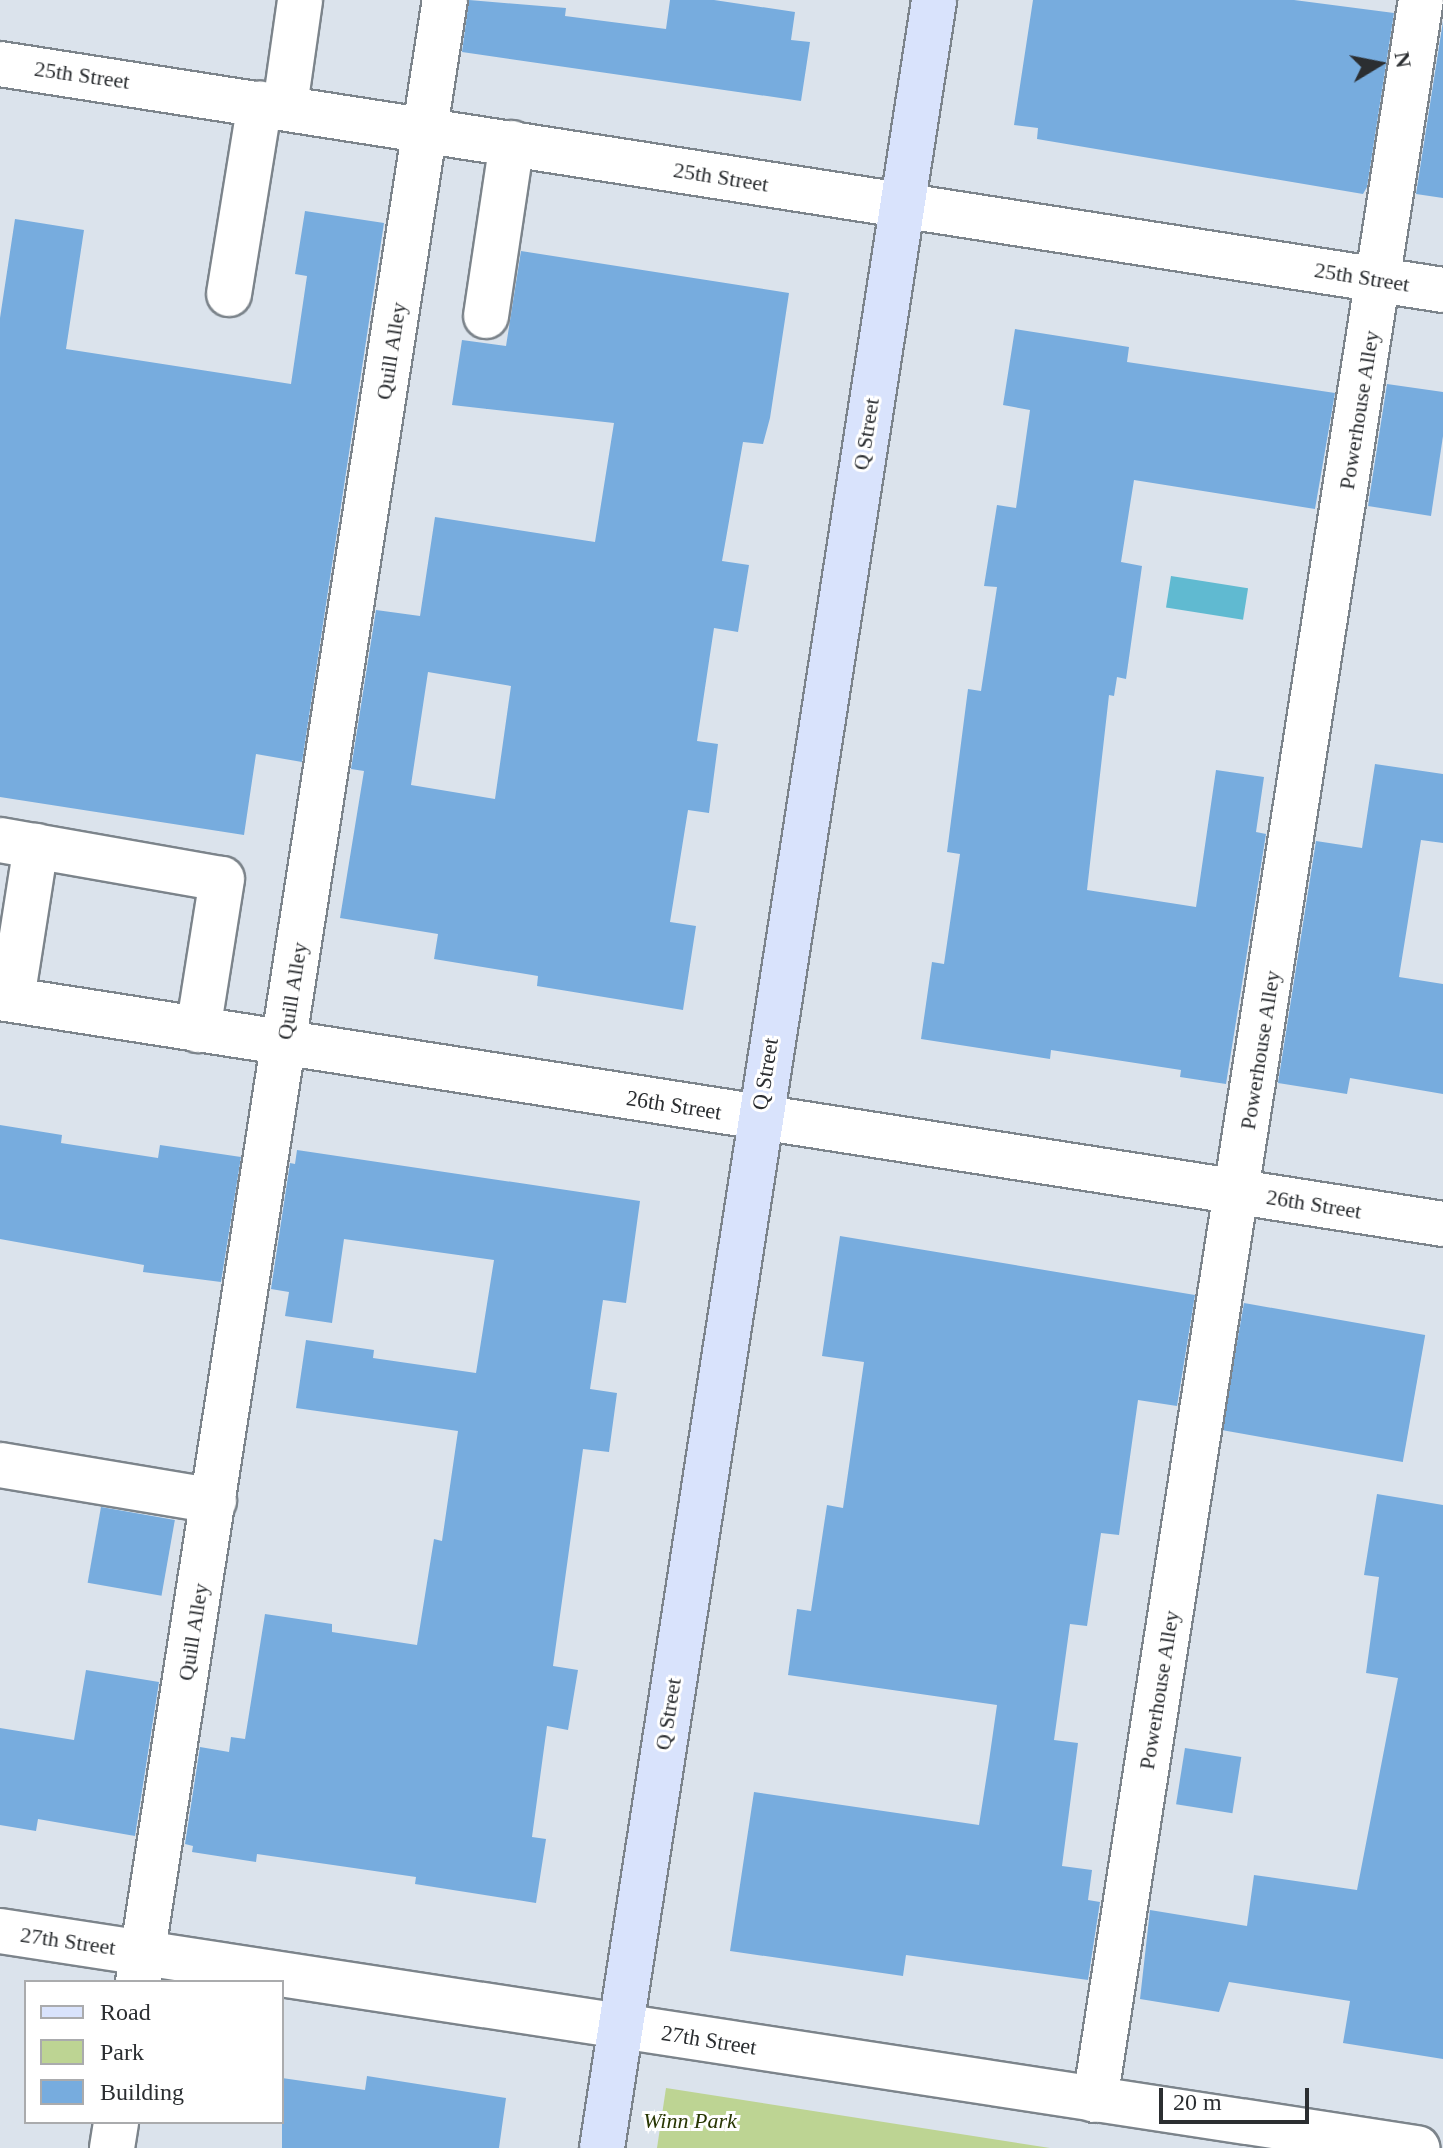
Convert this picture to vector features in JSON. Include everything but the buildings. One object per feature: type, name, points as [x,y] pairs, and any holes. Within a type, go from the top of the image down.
[{"type":"main road","name":"Q Street","points":[[602,2148],[758,1119],[934,0]]},
{"type":"street","points":[[229,294],[272,104],[300,0]]},
{"type":"street","name":"Quill Alley","points":[[140,1967],[445,0]]},
{"type":"street","name":"Powerhouse Alley","points":[[1095,2100],[1239,1192],[1421,0]]},
{"type":"street","name":"25th Street","points":[[0,64],[272,104],[1443,290]]},
{"type":"street","points":[[486,316],[512,143]]},
{"type":"street","points":[[6,998],[18,843],[222,879],[198,1030]]},
{"type":"street","name":"26th Street","points":[[6,998],[758,1119],[1443,1224]]},
{"type":"street","points":[[0,1465],[214,1501]]},
{"type":"street","name":"27th Street","points":[[0,1931],[140,1967],[246,1980]]},
{"type":"street","name":"27th Street","points":[[284,1985],[621,2026],[1417,2148]]},
{"type":"street","points":[[112,2148],[116,2124]]},
{"type":"green space","name":"Winn Park","points":[[666,2088],[1050,2148],[657,2148]]},
{"type":"water","points":[[1171,576],[1248,588],[1243,620],[1166,608]]}]
